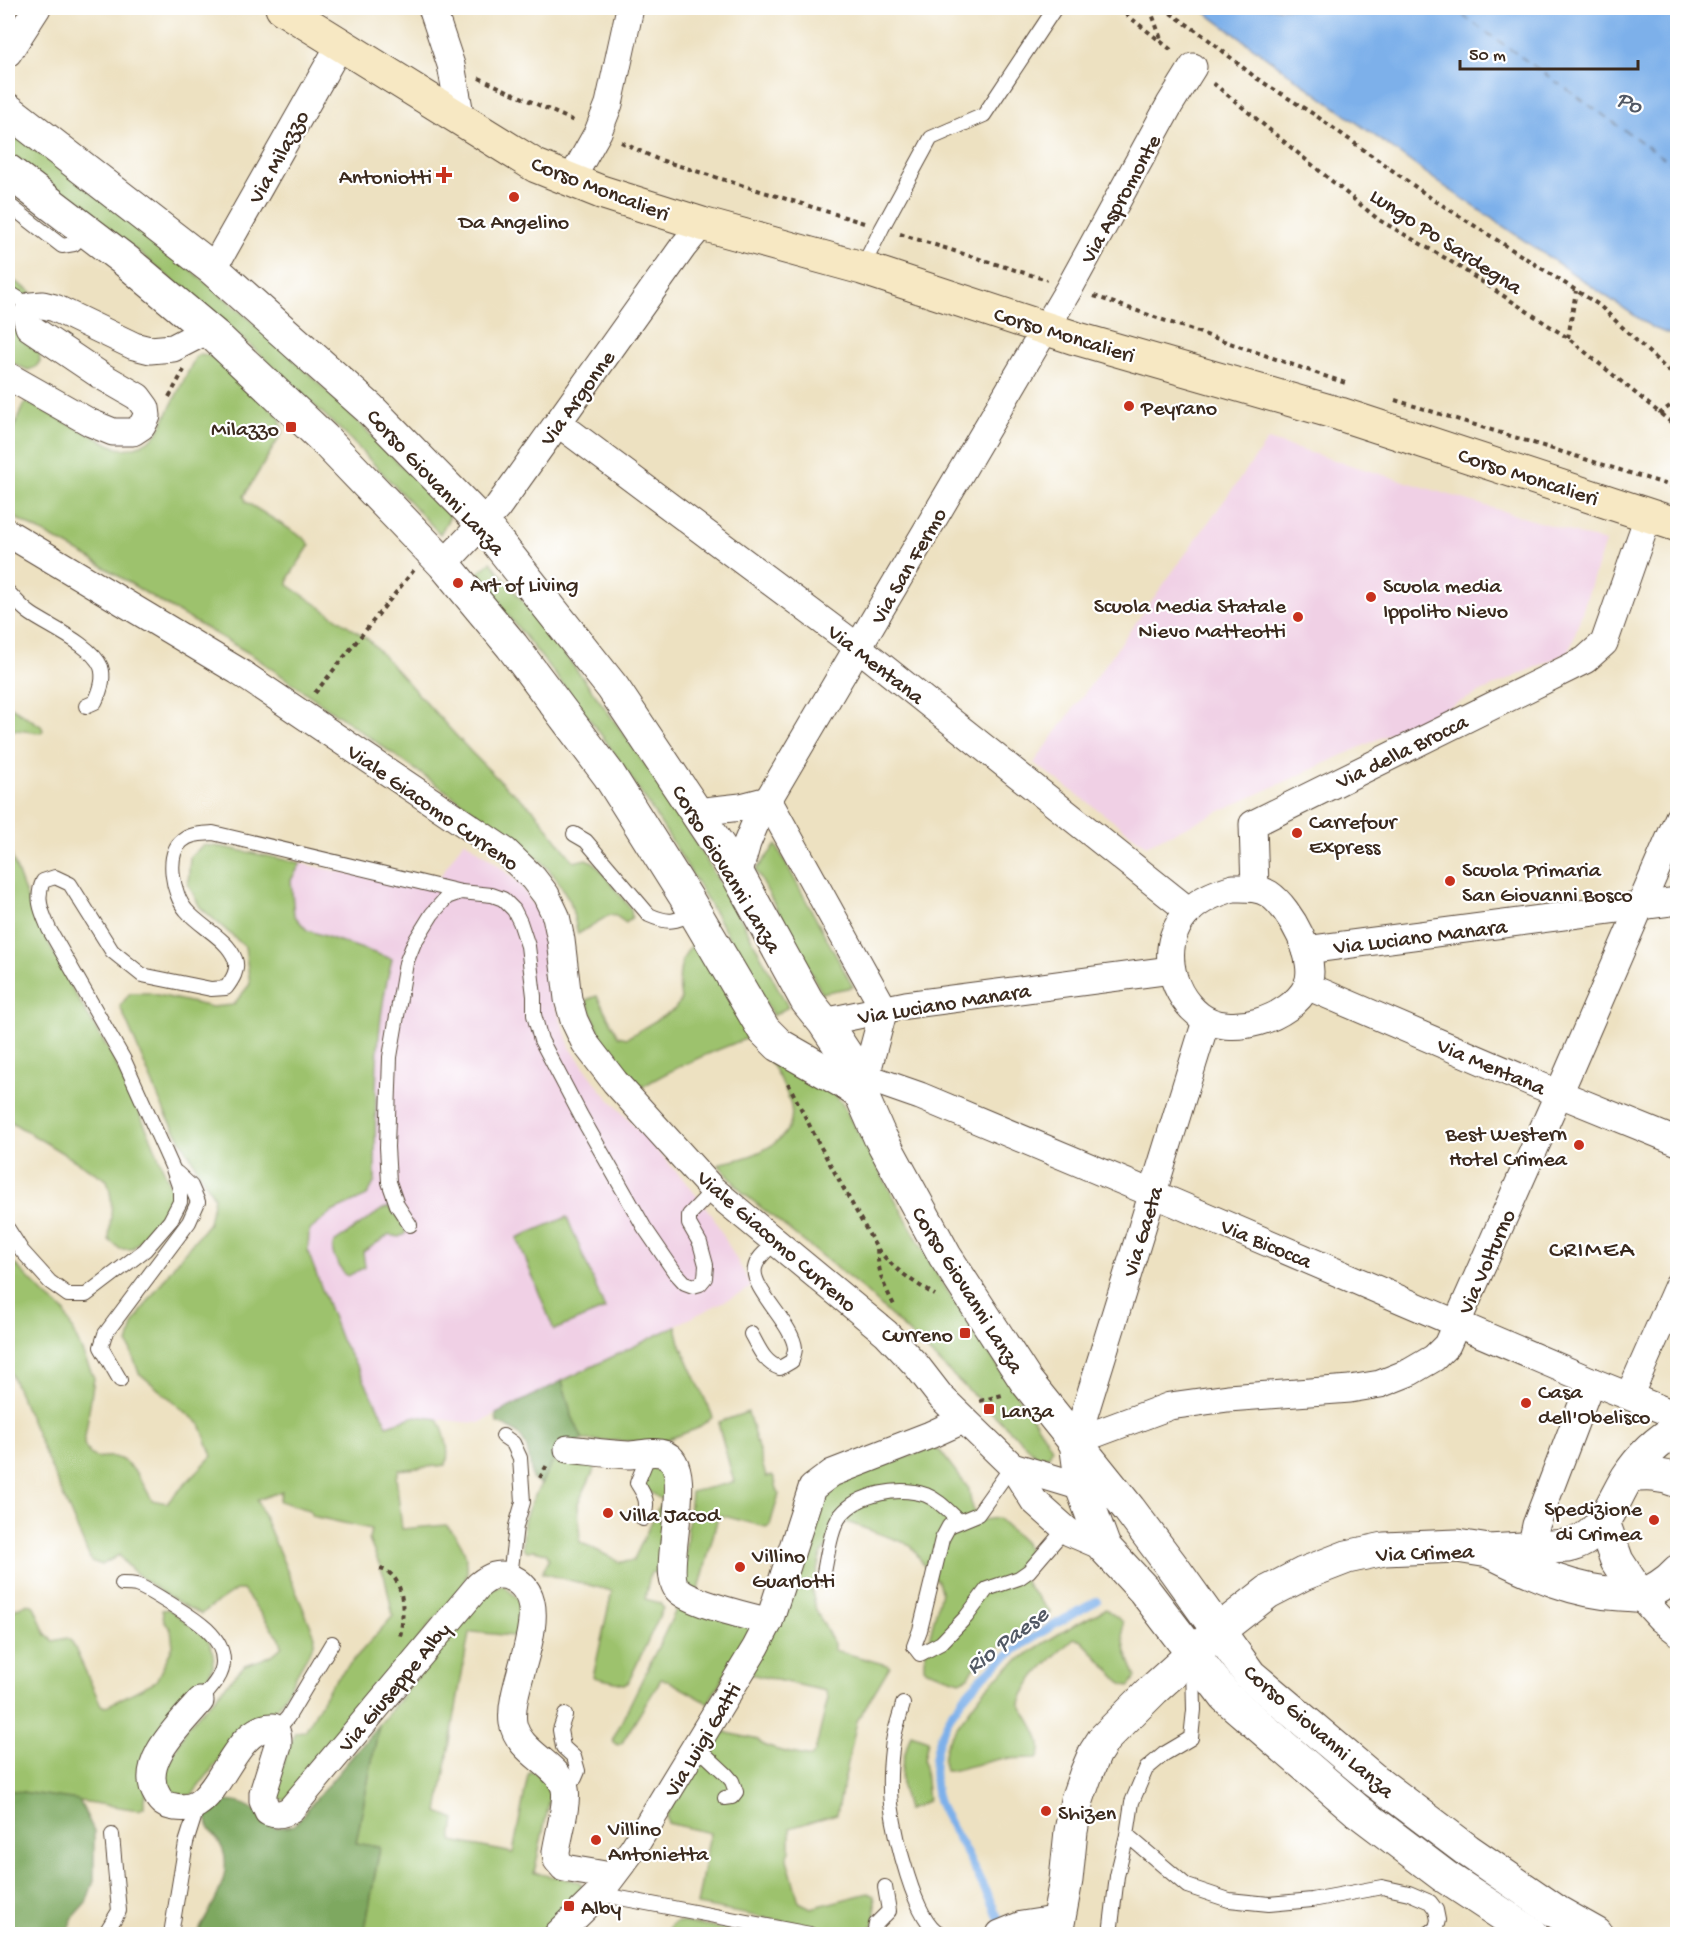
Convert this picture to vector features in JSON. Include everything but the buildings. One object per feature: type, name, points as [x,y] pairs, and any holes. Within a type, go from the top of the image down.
[{"type":"main road","name":"Corso Moncalieri","points":[[282,8],[536,166],[601,192],[702,224],[862,268],[1046,329],[1340,414],[1663,520]]},
{"type":"street","points":[[8,53],[36,8]]},
{"type":"street","points":[[432,8],[451,65],[462,119]]},
{"type":"street","points":[[571,180],[598,132],[609,104],[630,8]]},
{"type":"street","name":"Via Milazzo","points":[[213,269],[341,43]]},
{"type":"street","name":"Via Aspromonte","points":[[1046,329],[1170,104],[1193,67]]},
{"type":"street","name":"Corso Giovanni Lanza","points":[[8,110],[213,269],[369,408],[483,524],[613,688],[738,875],[807,1001],[852,1064],[879,1135],[945,1256],[1026,1381],[1129,1509],[1206,1642],[1226,1697],[1358,1811],[1444,1876],[1532,1935]]},
{"type":"street","points":[[8,171],[87,231],[208,330],[323,438],[437,557],[512,646],[609,775],[764,1030],[779,1045],[843,1081],[860,1081],[884,1009],[768,800],[741,807],[696,812]]},
{"type":"street","name":"Via Argonne","points":[[437,557],[483,524],[497,508],[683,247],[702,224]]},
{"type":"street","points":[[8,376],[91,423],[113,432],[133,432],[142,426],[147,416],[146,408],[138,398],[29,327],[26,316],[31,306],[43,305],[55,308],[134,346],[150,350],[173,348],[208,330]]},
{"type":"street","name":"Via San Fermo","points":[[738,875],[747,843],[768,800],[1046,329]]},
{"type":"street","name":"Via Mentana","points":[[558,423],[859,648],[1189,911]]},
{"type":"street","name":"Via della Brocca","points":[[1255,888],[1252,824],[1585,660],[1604,644],[1663,520]]},
{"type":"street","name":"Viale Giacomo Curreno","points":[[8,533],[238,671],[505,851],[533,878],[546,895],[556,916],[568,999],[574,1020],[585,1043],[615,1082],[713,1190],[886,1334],[917,1366],[941,1397],[970,1411],[1012,1466],[1034,1501],[1069,1532],[1104,1547]]},
{"type":"street","name":"Via Volturno","points":[[1076,1441],[1170,1406],[1228,1398],[1350,1389],[1380,1384],[1410,1372],[1434,1358],[1447,1345],[1559,1094],[1677,819]]},
{"type":"street","points":[[1233,888],[1255,888],[1269,894],[1283,907],[1306,950],[1310,962],[1307,986],[1296,1001],[1267,1020],[1250,1025],[1226,1026],[1206,1021],[1190,1007],[1179,990],[1171,970],[1172,945],[1177,928],[1189,911],[1208,896],[1233,888]]},
{"type":"street","name":"Via Luciano Manara","points":[[1306,950],[1677,901]]},
{"type":"street","name":"Via Luciano Manara","points":[[824,1022],[906,1005],[1171,970]]},
{"type":"street","name":"Via Mentana","points":[[1307,986],[1677,1142]]},
{"type":"street","name":"Via Gaeta","points":[[1076,1441],[1206,1021]]},
{"type":"street","name":"Via Bicocca","points":[[860,1081],[920,1096],[1677,1416]]},
{"type":"street","points":[[1629,1396],[1677,1285]]},
{"type":"street","points":[[1531,1549],[1536,1525],[1591,1381]]},
{"type":"street","name":"Via Luigi Gatti","points":[[558,1935],[605,1885],[633,1849],[742,1671],[769,1622],[809,1495],[817,1483],[832,1473],[970,1411]]},
{"type":"street","points":[[1489,1551],[1578,1544],[1592,1536],[1629,1476],[1646,1454],[1662,1437],[1677,1429]]},
{"type":"street","name":"Corso Giovanni Lanza","points":[[1076,1441],[1082,1487],[1104,1547],[1144,1590],[1250,1675],[1373,1779],[1476,1856],[1557,1912],[1596,1935]]},
{"type":"street","points":[[568,1449],[627,1455],[665,1454],[672,1460],[677,1472],[679,1493],[672,1577],[677,1590],[692,1598],[769,1622]]},
{"type":"street","name":"Viale Giacomo Curreno","points":[[1012,1466],[1082,1487],[1129,1509]]},
{"type":"street","points":[[1629,1476],[1660,1475],[1677,1481]]},
{"type":"street","points":[[1603,1521],[1617,1561],[1639,1595],[1677,1632]]},
{"type":"street","name":"Via Crimea","points":[[1058,1927],[1077,1800],[1095,1753],[1104,1739],[1154,1689],[1206,1642],[1268,1592],[1303,1574],[1347,1557],[1384,1549],[1457,1546],[1489,1551]]},
{"type":"street","points":[[1489,1551],[1530,1571],[1583,1590],[1639,1595],[1656,1589],[1677,1571]]},
{"type":"street","name":"Via Giuseppe Alby","points":[[276,1731],[278,1744],[263,1793],[263,1802],[268,1812],[278,1815],[291,1809],[479,1585],[494,1575],[510,1577]]},
{"type":"street","points":[[510,1577],[526,1590],[532,1610],[529,1643],[512,1705],[514,1727],[523,1744],[560,1777],[565,1788],[566,1799],[556,1852],[557,1860],[564,1868],[605,1885]]},
{"type":"street","points":[[200,1701],[165,1744],[153,1766],[151,1779],[153,1788],[165,1805],[186,1807],[199,1803],[210,1791],[241,1745],[268,1727],[273,1727],[276,1731]]},
{"type":"street","points":[[1000,1935],[1022,1925],[1058,1927]]},
{"type":"lane","points":[[862,268],[932,138],[984,115],[1054,8]]},
{"type":"lane","points":[[8,204],[62,246],[74,244],[87,231]]},
{"type":"lane","points":[[8,292],[31,306]]},
{"type":"lane","points":[[8,592],[28,612],[83,646],[97,659],[102,669],[102,688],[95,702],[86,706]]},
{"type":"lane","points":[[8,1229],[22,1251],[50,1282],[68,1295],[86,1295],[145,1250],[170,1221],[180,1202],[180,1190],[173,1169],[124,1060],[49,929],[41,910],[38,893],[43,881],[55,876],[70,884],[112,951],[142,975],[211,989],[226,988],[234,978],[236,962],[230,949],[184,908],[171,873],[173,856],[181,841],[194,835],[213,833],[461,892],[492,895],[502,899],[514,910],[528,946],[534,1015],[541,1040],[580,1116],[645,1227],[674,1271],[685,1282],[693,1286],[700,1284],[705,1278],[706,1265],[700,1243],[689,1224],[689,1215],[713,1190]]},
{"type":"lane","points":[[574,834],[586,841],[649,915],[662,921],[675,922],[694,912]]},
{"type":"lane","points":[[410,1225],[397,1205],[389,1182],[390,1057],[396,1016],[406,963],[414,943],[432,914],[447,897],[461,892]]},
{"type":"lane","points":[[120,1380],[101,1347],[105,1334],[189,1222],[198,1202],[191,1186],[173,1169]]},
{"type":"lane","points":[[751,1334],[765,1359],[772,1366],[780,1368],[792,1362],[795,1349],[791,1334],[757,1281],[754,1268],[761,1256],[776,1242]]},
{"type":"lane","points":[[503,1436],[513,1443],[520,1458],[523,1502],[516,1526],[510,1577]]},
{"type":"lane","points":[[643,1520],[646,1498],[637,1483],[649,1454]]},
{"type":"lane","points":[[1012,1466],[978,1514],[949,1526],[942,1539],[914,1646],[920,1654],[942,1642],[966,1617],[987,1588],[1018,1578],[1029,1571],[1065,1529]]},
{"type":"lane","points":[[823,1577],[833,1533],[841,1516],[860,1501],[876,1494],[905,1491],[927,1496],[959,1521]]},
{"type":"lane","points":[[122,1584],[135,1585],[153,1593],[200,1623],[213,1636],[222,1653],[223,1661],[216,1681],[200,1701]]},
{"type":"lane","points":[[1110,1935],[1117,1876],[1132,1802],[1146,1769],[1164,1754],[1191,1738],[1206,1642]]},
{"type":"lane","points":[[276,1731],[288,1717],[332,1643]]},
{"type":"lane","points":[[903,1704],[892,1747],[891,1802],[898,1842],[915,1897],[925,1919],[934,1931],[941,1935]]},
{"type":"lane","points":[[565,1715],[560,1730],[563,1748],[574,1757],[578,1771],[575,1778],[565,1788]]},
{"type":"lane","points":[[696,1746],[732,1781],[736,1791],[732,1797],[725,1798]]},
{"type":"lane","points":[[171,1935],[186,1843],[199,1803]]},
{"type":"lane","points":[[105,1935],[119,1911],[112,1835]]},
{"type":"lane","points":[[1127,1835],[1187,1886],[1229,1900],[1269,1904],[1312,1900],[1382,1887],[1409,1893],[1430,1902],[1436,1910],[1438,1920],[1436,1928],[1428,1935]]},
{"type":"lane","points":[[605,1885],[810,1935]]},
{"type":"lane","points":[[874,1935],[876,1924],[889,1911],[885,1887]]},
{"type":"path","name":"Lungo Po Sardegna","points":[[1118,8],[1379,220],[1447,259],[1568,338],[1677,428]]},
{"type":"path","points":[[1150,8],[1162,43]]},
{"type":"path","points":[[1163,8],[1204,36],[1256,78],[1315,115],[1431,198],[1599,305],[1677,380]]},
{"type":"path","points":[[1568,338],[1576,291]]},
{"type":"path","points":[[1659,414],[1677,400]]},
{"type":"path","points":[[301,714],[318,689],[437,557]]},
{"type":"path","points":[[779,1045],[784,1074],[819,1144],[876,1247],[897,1269],[936,1296]]},
{"type":"path","points":[[970,1411],[1006,1395],[999,1386]]},
{"type":"path","points":[[380,1569],[392,1575],[402,1598],[401,1637],[396,1645]]},
{"type":"shaded area","name":"Scuola media Ippolito Nievo","points":[[1268,440],[1605,542],[1569,652],[1146,845],[1034,763]]},
{"type":"shaded area","points":[[464,840],[520,884],[530,899],[542,918],[553,999],[571,1049],[602,1091],[684,1180],[712,1215],[751,1286],[479,1423],[416,1416],[387,1425],[212,1456],[200,1424],[139,1373],[128,1344],[133,1325],[144,1307],[209,1223],[214,1197],[165,1113],[120,1006],[130,993],[149,993],[212,1007],[233,1005],[250,984],[245,947],[200,907],[188,884],[190,857],[203,845],[418,888],[437,881]]},
{"type":"green space","points":[[8,131],[179,260],[290,356],[450,516],[440,534],[349,438],[251,346],[140,253],[8,152]]},
{"type":"green space","points":[[8,277],[32,292],[24,297],[17,328],[23,341],[39,352],[40,361],[36,367],[28,370],[8,361]]},
{"type":"green space","points":[[200,354],[208,355],[216,360],[280,417],[282,433],[244,496],[246,502],[304,538],[310,545],[289,577],[288,585],[369,640],[471,752],[504,785],[534,810],[574,862],[586,859],[595,863],[631,909],[632,917],[626,923],[616,916],[609,915],[578,934],[570,901],[556,878],[541,861],[483,817],[252,655],[88,557],[8,514],[8,443],[24,403],[117,448],[134,448],[157,434],[195,358]]},
{"type":"green space","points":[[491,562],[584,680],[649,771],[717,877],[788,1007],[773,1016],[692,874],[626,770],[571,695],[475,575]]},
{"type":"green space","points":[[8,705],[41,726],[43,730],[41,733],[8,729]]},
{"type":"green space","points":[[203,845],[301,863],[291,880],[294,915],[307,930],[392,959],[381,1014],[376,1097],[375,1181],[367,1196],[332,1212],[309,1231],[308,1252],[341,1340],[387,1425],[416,1416],[438,1419],[445,1435],[448,1447],[446,1465],[399,1470],[396,1477],[402,1529],[446,1525],[457,1538],[467,1560],[463,1585],[286,1800],[278,1799],[272,1794],[295,1732],[305,1731],[331,1685],[393,1616],[385,1578],[369,1540],[371,1529],[312,1516],[309,1510],[279,1501],[282,1491],[257,1500],[315,1636],[314,1644],[278,1707],[239,1734],[192,1795],[172,1796],[161,1780],[187,1727],[245,1665],[279,1650],[282,1646],[280,1639],[243,1590],[236,1590],[201,1614],[156,1589],[126,1564],[119,1555],[102,1565],[91,1561],[8,1367],[8,1257],[64,1311],[94,1378],[84,1444],[92,1455],[100,1458],[114,1457],[125,1462],[139,1477],[152,1500],[167,1503],[212,1456],[200,1424],[139,1373],[128,1344],[133,1325],[144,1307],[209,1223],[214,1197],[165,1113],[120,1006],[130,993],[149,993],[212,1007],[233,1005],[250,984],[245,947],[200,907],[188,884],[190,857]]},
{"type":"green space","points":[[776,845],[853,987],[822,993],[756,870]]},
{"type":"green space","points":[[8,846],[31,909],[75,994],[110,1052],[152,1140],[169,1183],[173,1199],[169,1212],[132,1249],[120,1249],[109,1240],[111,1204],[107,1180],[8,1120]]},
{"type":"green space","points":[[697,941],[751,1037],[695,1059],[642,1087],[604,1043],[586,1000],[597,996],[618,1036],[627,1038],[675,1009],[681,999],[679,983],[683,959],[686,952]]},
{"type":"green space","points":[[765,1053],[832,1092],[841,1102],[939,1278],[1048,1441],[1052,1448],[1049,1456],[1038,1457],[863,1289],[743,1193],[719,1165],[760,1152],[772,1145],[789,1126],[792,1114],[789,1099]]},
{"type":"green space","points":[[389,1207],[398,1217],[406,1231],[405,1234],[399,1237],[389,1235],[363,1252],[365,1267],[348,1276],[344,1274],[334,1255],[334,1243]]},
{"type":"green space","points":[[567,1217],[605,1309],[554,1330],[517,1238]]},
{"type":"green space","points":[[676,1326],[680,1343],[713,1417],[696,1429],[660,1442],[583,1440],[572,1416],[562,1381]]},
{"type":"green space","points":[[562,1381],[572,1416],[583,1440],[561,1446],[541,1484],[532,1479],[525,1443],[515,1432],[497,1423],[496,1414]]},
{"type":"green space","points":[[748,1412],[766,1477],[773,1476],[779,1494],[770,1525],[766,1527],[720,1515],[718,1517],[697,1591],[683,1582],[691,1492],[734,1482],[719,1422]]},
{"type":"green space","points":[[932,1448],[940,1451],[969,1489],[972,1509],[982,1520],[998,1518],[1024,1542],[1030,1552],[1021,1568],[1026,1584],[1050,1612],[1048,1616],[994,1651],[974,1668],[969,1677],[960,1681],[927,1670],[924,1667],[924,1659],[941,1592],[938,1581],[925,1567],[911,1545],[844,1521],[821,1555],[812,1590],[816,1610],[834,1644],[834,1650],[890,1666],[857,1721],[837,1814],[790,1828],[790,1850],[787,1859],[799,1902],[811,1908],[868,1893],[874,1896],[875,1911],[872,1928],[864,1935],[850,1934],[697,1905],[710,1833],[668,1823],[666,1816],[720,1729],[758,1740],[782,1751],[811,1757],[815,1752],[828,1698],[825,1691],[750,1674],[818,1499],[832,1483]]},
{"type":"green space","points":[[556,1455],[598,1462],[578,1503],[580,1542],[620,1562],[633,1561],[662,1500],[643,1485],[647,1465],[668,1466],[666,1575],[652,1572],[650,1574],[645,1599],[660,1603],[663,1608],[628,1683],[593,1677],[612,1591],[542,1573],[549,1559],[546,1553],[527,1551],[523,1548],[524,1520]]},
{"type":"green space","points":[[503,1585],[521,1601],[519,1635],[469,1633],[438,1812],[455,1819],[452,1841],[513,1853],[528,1775],[533,1772],[546,1781],[552,1789],[534,1873],[581,1882],[584,1891],[545,1934],[364,1934],[380,1848],[356,1843],[379,1725],[488,1589]]},
{"type":"green space","points":[[682,1598],[746,1621],[750,1632],[708,1703],[667,1680],[661,1679],[622,1743],[618,1745],[613,1739]]},
{"type":"green space","points":[[28,1603],[34,1606],[46,1635],[53,1641],[67,1638],[72,1642],[101,1705],[105,1707],[156,1681],[173,1646],[171,1630],[164,1620],[162,1610],[169,1609],[207,1638],[214,1653],[213,1666],[207,1678],[190,1697],[144,1798],[144,1807],[139,1810],[8,1790],[8,1618],[15,1609]]},
{"type":"green space","points":[[1106,1609],[1123,1622],[1126,1651],[1136,1677],[1130,1686],[1123,1685],[1082,1641],[1074,1638],[1035,1676],[1020,1704],[1039,1738],[1040,1752],[1037,1758],[999,1759],[945,1771],[945,1748],[951,1735],[984,1691],[1025,1655],[1074,1625]]},
{"type":"green space","points":[[379,1725],[356,1843],[380,1847],[364,1934],[197,1934],[218,1894],[225,1871],[223,1850],[207,1821],[207,1807],[226,1801],[239,1803],[257,1812],[275,1827],[294,1825]]},
{"type":"green space","points":[[911,1734],[928,1740],[924,1760],[928,1801],[907,1810],[901,1772]]},
{"type":"green space","points":[[8,1790],[79,1800],[94,1831],[94,1880],[86,1903],[71,1920],[68,1934],[8,1934]]},
{"type":"green space","points":[[677,1922],[750,1934],[667,1934],[671,1925]]},
{"type":"water","name":"Po","points":[[1199,8],[1677,8],[1677,337],[1653,328],[1441,184]]},
{"type":"waterway","name":"Rio Paese","points":[[999,1919],[938,1800],[934,1765],[942,1733],[958,1704],[981,1678],[1039,1634],[1097,1601]]},
{"type":"ferry route","points":[[1452,8],[1678,168]]},
{"type":"place","name":"Antoniotti","points":[[444,175]]},
{"type":"place","name":"Da Angelino","points":[[514,197]]},
{"type":"place","name":"Peyrano","points":[[1129,406]]},
{"type":"place","name":"Milazzo","points":[[291,427]]},
{"type":"place","name":"Art of Living","points":[[458,583]]},
{"type":"place","name":"Scuola media Ippolito Nievo","points":[[1371,597]]},
{"type":"place","name":"Scuola Media Statale Nievo Matteotti","points":[[1298,617]]},
{"type":"place","name":"Carrefour Express","points":[[1297,833]]},
{"type":"place","name":"Scuola Primaria San Giovanni Bosco","points":[[1450,881]]},
{"type":"place","name":"Best Western Hotel Crimea","points":[[1579,1145]]},
{"type":"place","name":"Curreno","points":[[965,1333]]},
{"type":"place","name":"Casa dell'Obelisco","points":[[1526,1403]]},
{"type":"place","name":"Lanza","points":[[989,1409]]},
{"type":"place","name":"Villa Jacod","points":[[608,1513]]},
{"type":"place","name":"Spedizione di Crimea","points":[[1654,1520]]},
{"type":"place","name":"Villino Guarlotti","points":[[740,1567]]},
{"type":"place","name":"Shizen","points":[[1046,1811]]},
{"type":"place","name":"Villino Antonietta","points":[[596,1840]]},
{"type":"place","name":"Alby","points":[[569,1906]]},
{"type":"district","name":"CRIMEA","points":[[1592,1248]]}]
